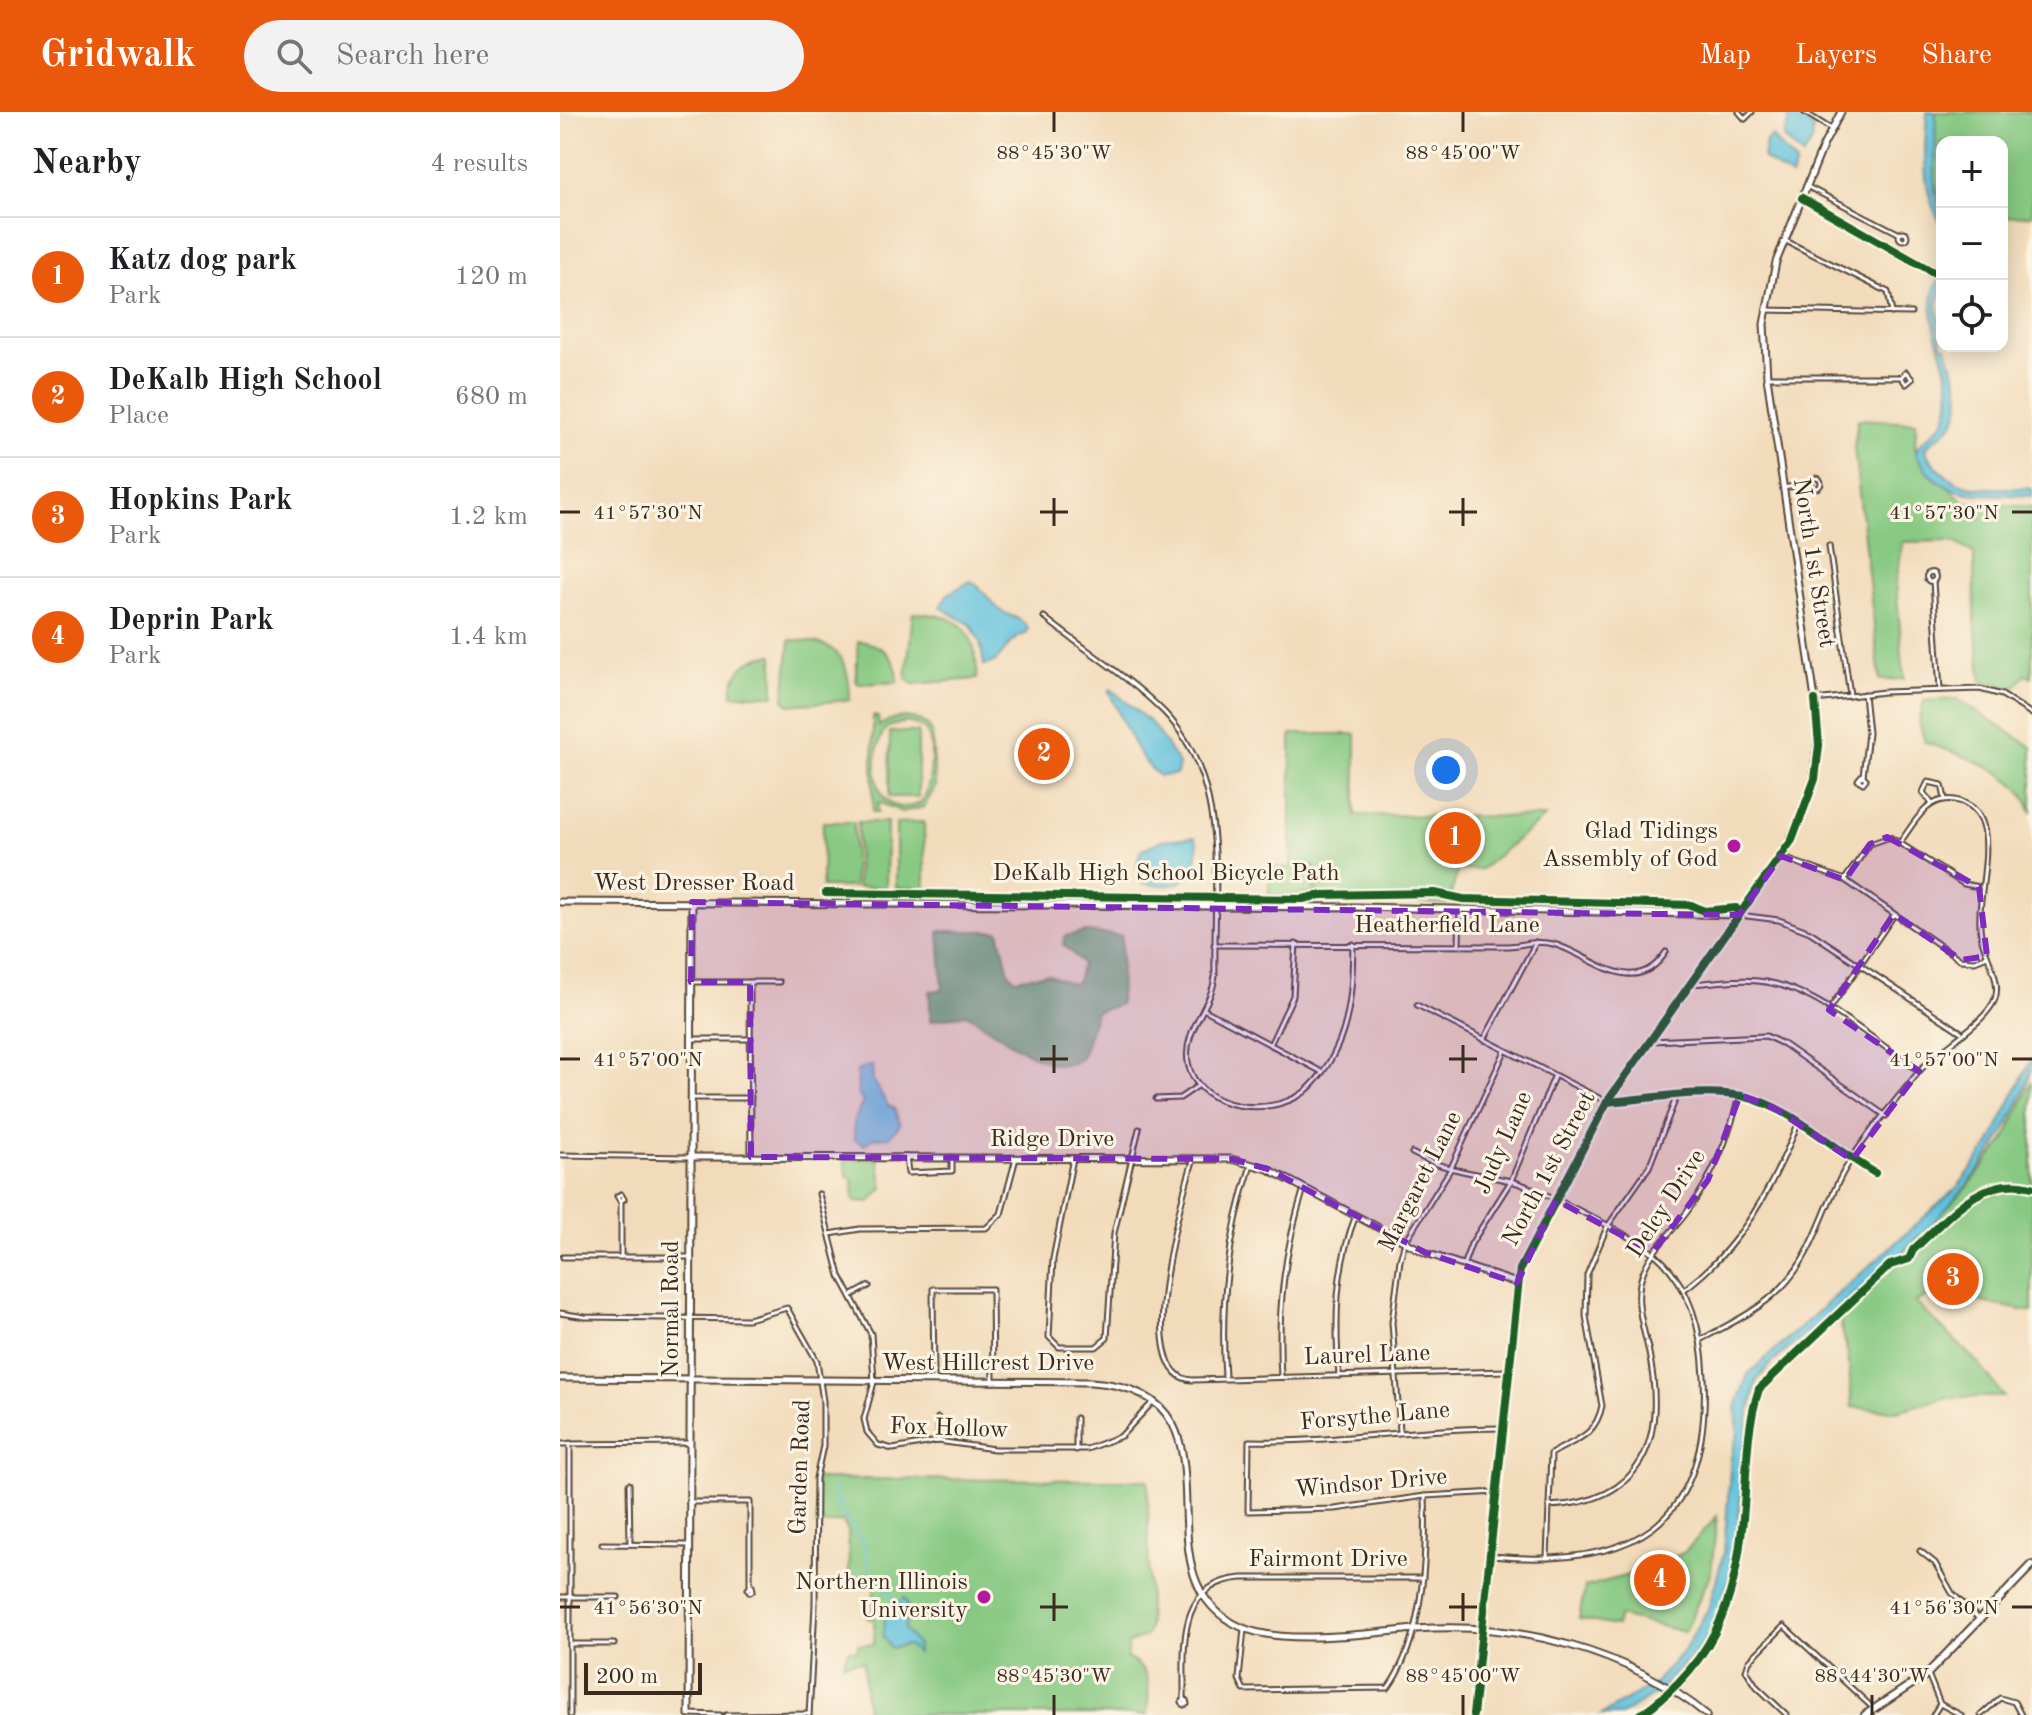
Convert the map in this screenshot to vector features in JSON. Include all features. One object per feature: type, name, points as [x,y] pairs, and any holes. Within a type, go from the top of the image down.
[{"type":"main road","points":[[1865,1715],[1927,1674],[2032,1565]]},
{"type":"street","points":[[1739,112],[1745,119],[1752,112]]},
{"type":"street","points":[[1804,112],[1831,129]]},
{"type":"street","name":"North 1st Street","points":[[1473,1715],[1505,1428],[1517,1283],[1526,1255],[1607,1102],[1781,856],[1801,822],[1815,779],[1819,745],[1815,700],[1767,377],[1766,310],[1784,239],[1841,112]]},
{"type":"street","points":[[1806,186],[1900,234]]},
{"type":"street","points":[[1784,239],[1888,292],[1892,313]]},
{"type":"street","points":[[1766,310],[1911,313]]},
{"type":"street","points":[[1767,377],[1901,377]]},
{"type":"street","points":[[1783,488],[1811,483]]},
{"type":"street","points":[[1829,546],[1850,695]]},
{"type":"street","points":[[1933,581],[1940,690]]},
{"type":"street","points":[[1044,617],[1161,709],[1192,751],[1212,810],[1214,983],[1192,1030],[1187,1052],[1191,1074],[1199,1085],[1230,1102],[1269,1107],[1298,1097],[1322,1072],[1350,1014],[1353,944]]},
{"type":"street","points":[[1815,700],[1864,694],[1990,690],[2032,714]]},
{"type":"street","points":[[1863,776],[1868,733],[1864,694]]},
{"type":"street","points":[[1932,804],[1923,792],[1928,782],[1942,785],[1945,800]]},
{"type":"street","points":[[1700,1340],[1757,1308],[1788,1281],[1806,1255],[1852,1160],[1919,1071],[1987,1010],[1995,998],[1996,980],[1978,920],[1986,827],[1971,807],[1945,800],[1932,804],[1920,814],[1901,841]]},
{"type":"street","points":[[1845,880],[1874,841],[1887,837],[1901,841],[1964,884],[1979,887]]},
{"type":"street","points":[[1781,856],[1845,880],[1961,960],[1975,961],[1987,956]]},
{"type":"street","name":"West Dresser Road","points":[[560,902],[1213,906],[1739,915]]},
{"type":"street","name":"Normal Road","points":[[689,1715],[692,902]]},
{"type":"street","points":[[1459,945],[1460,909]]},
{"type":"street","points":[[1739,915],[1767,917],[1797,926],[1961,1032]]},
{"type":"street","points":[[1829,1010],[1894,915]]},
{"type":"street","points":[[1484,1040],[1536,942]]},
{"type":"street","name":"Heatherfield Lane","points":[[1214,945],[1511,946],[1536,942],[1566,949],[1598,967],[1626,974],[1655,965],[1666,952]]},
{"type":"street","points":[[1270,1045],[1293,996],[1296,944]]},
{"type":"street","points":[[1689,984],[1763,981],[1794,989],[1919,1071]]},
{"type":"street","points":[[691,982],[779,982]]},
{"type":"street","points":[[750,982],[751,1157]]},
{"type":"street","points":[[1417,1005],[1607,1102],[1739,1096],[1766,1104],[1875,1173]]},
{"type":"street","points":[[1204,1010],[1322,1072]]},
{"type":"street","points":[[1648,1041],[1754,1035],[1771,1038],[1886,1116]]},
{"type":"street","points":[[691,1039],[751,1039]]},
{"type":"street","name":"Margaret Lane","points":[[1400,1431],[1392,1306],[1405,1242],[1450,1170],[1505,1051]]},
{"type":"street","name":"Judy Lane","points":[[1463,1266],[1471,1244],[1511,1181],[1554,1077]]},
{"type":"street","points":[[1156,1099],[1180,1098],[1199,1085]]},
{"type":"street","name":"Delcy Drive","points":[[1549,1506],[1583,1502],[1619,1488],[1640,1467],[1649,1447],[1651,1372],[1638,1300],[1642,1278],[1653,1252],[1682,1220],[1708,1180],[1723,1147],[1739,1096]]},
{"type":"street","points":[[691,1098],[751,1098]]},
{"type":"street","points":[[1547,1558],[1551,1454],[1586,1437],[1601,1411],[1602,1392],[1585,1300],[1591,1261],[1607,1227],[1649,1167],[1676,1098]]},
{"type":"street","points":[[1685,1289],[1722,1256],[1754,1215],[1779,1169],[1798,1124]]},
{"type":"street","points":[[1073,1158],[1060,1215],[1051,1285],[1049,1337],[1059,1347],[1103,1344],[1107,1338],[1107,1294],[1114,1233],[1139,1129]]},
{"type":"street","points":[[1412,1153],[1450,1170],[1511,1181],[1556,1200],[1653,1252],[1685,1289],[1700,1340],[1704,1379],[1704,1441],[1694,1476],[1682,1497],[1661,1521],[1632,1540],[1589,1554],[1547,1558],[1491,1556]]},
{"type":"street","name":"Ridge Drive","points":[[560,1155],[1194,1158],[1252,1163],[1304,1187],[1405,1242],[1463,1266],[1517,1283]]},
{"type":"street","points":[[906,1157],[906,1172],[948,1174],[952,1169],[952,1157]]},
{"type":"street","points":[[830,1234],[860,1229],[986,1228],[1001,1214],[1016,1157]]},
{"type":"street","name":"Laurel Lane","points":[[1194,1158],[1176,1218],[1167,1266],[1166,1362],[1174,1374],[1184,1380],[1510,1371]]},
{"type":"street","points":[[1225,1377],[1224,1277],[1234,1223],[1252,1163]]},
{"type":"street","points":[[1281,1377],[1280,1292],[1287,1246],[1304,1187]]},
{"type":"street","name":"Fox Hollow","points":[[819,1194],[836,1261],[871,1334],[874,1382],[864,1419],[874,1442],[893,1449],[938,1441],[994,1449],[1076,1450],[1098,1446],[1121,1436],[1152,1403]]},
{"type":"street","points":[[621,1201],[621,1257]]},
{"type":"street","points":[[1339,1376],[1336,1297],[1344,1250],[1356,1215]]},
{"type":"street","points":[[563,1257],[690,1257]]},
{"type":"street","points":[[851,1296],[869,1286]]},
{"type":"street","points":[[934,1382],[933,1289],[992,1289],[993,1382]]},
{"type":"street","name":"Garden Road","points":[[690,1318],[758,1318],[787,1308],[812,1350],[822,1381],[823,1440],[816,1478],[815,1606],[809,1714]]},
{"type":"street","points":[[560,1313],[585,1317],[690,1318]]},
{"type":"street","name":"West Hillcrest Drive","points":[[560,1378],[1108,1384],[1132,1391],[1152,1403],[1171,1424],[1183,1451],[1187,1555],[1201,1594],[1220,1615],[1244,1629],[1278,1635],[1368,1635],[1413,1629],[1482,1630],[1592,1652],[1649,1679],[1707,1715]]},
{"type":"street","points":[[938,1418],[938,1441]]},
{"type":"street","points":[[1076,1418],[1076,1450]]},
{"type":"street","name":"Forsythe Lane","points":[[1248,1511],[1249,1441],[1333,1441],[1400,1431],[1505,1428]]},
{"type":"street","points":[[570,1443],[570,1715]]},
{"type":"street","points":[[560,1444],[689,1443]]},
{"type":"street","points":[[629,1484],[630,1544]]},
{"type":"street","name":"Windsor Drive","points":[[1248,1511],[1335,1509],[1425,1496],[1497,1492]]},
{"type":"street","points":[[1244,1629],[1239,1679],[1241,1688],[1248,1691],[1386,1690],[1392,1683],[1413,1629],[1423,1578],[1425,1496]]},
{"type":"street","points":[[689,1502],[750,1502],[750,1586]]},
{"type":"street","points":[[602,1544],[689,1545]]},
{"type":"street","points":[[1920,1551],[1935,1563],[1952,1593],[1981,1621]]},
{"type":"street","name":"Fairmont Drive","points":[[1201,1594],[1233,1579],[1423,1578]]},
{"type":"street","points":[[1184,1700],[1187,1622],[1201,1594]]},
{"type":"street","points":[[560,1597],[618,1597]]},
{"type":"street","points":[[1787,1715],[1751,1680],[1746,1670],[1749,1661],[1782,1626],[1789,1628],[1874,1710]]},
{"type":"street","points":[[570,1644],[614,1644]]},
{"type":"street","points":[[1927,1674],[1940,1704],[1961,1715]]},
{"type":"street","points":[[1981,1715],[2000,1698],[2014,1702],[2021,1715]]},
{"type":"street","points":[[1933,1715],[1940,1704]]},
{"type":"street","points":[[726,1715],[809,1714]]},
{"type":"street","points":[[689,1715],[720,1715]]},
{"type":"highlighted area","points":[[1887,837],[1979,887],[1987,956],[1961,960],[1894,914],[1829,1010],[1919,1071],[1852,1160],[1774,1108],[1740,1095],[1708,1180],[1653,1252],[1556,1200],[1517,1283],[1426,1253],[1268,1169],[1231,1159],[751,1157],[750,982],[691,982],[692,902],[1739,915],[1781,856],[1845,880],[1870,844]]},
{"type":"green space","points":[[1927,112],[2032,112],[2032,215],[2008,217],[2008,136],[1936,136],[1936,187],[1925,152]]},
{"type":"green space","points":[[1858,419],[1916,422],[1915,448],[1927,469],[1965,502],[2032,507],[2032,677],[2025,674],[2015,688],[1982,682],[1975,624],[1974,553],[1952,541],[1903,542],[1896,582],[1904,679],[1880,680],[1854,448]]},
{"type":"green space","points":[[913,613],[944,617],[963,628],[974,648],[977,679],[912,684],[906,678]]},
{"type":"green space","points":[[790,640],[818,643],[836,653],[847,672],[850,700],[789,705],[784,699]]},
{"type":"green space","points":[[858,641],[867,642],[887,653],[895,666],[898,682],[859,684],[856,681]]},
{"type":"green space","points":[[773,655],[774,695],[732,695],[735,679],[744,666],[756,658]]},
{"type":"green space","points":[[1957,699],[2032,747],[2032,813],[2026,798],[2003,776],[1973,760],[1925,742],[1919,722],[1924,701]]},
{"type":"green space","points":[[873,716],[878,717],[879,726],[907,717],[921,721],[932,731],[935,787],[924,807],[902,812],[878,802],[878,812],[873,812]],"holes":[[[906,722],[926,731],[931,749],[924,798],[920,803],[902,807],[889,803],[881,793],[876,764],[878,748],[887,727]]]},
{"type":"green space","points":[[890,732],[918,732],[918,797],[889,797]]},
{"type":"green space","points":[[1291,734],[1356,734],[1356,815],[1545,817],[1481,869],[1458,870],[1448,904],[1316,900],[1315,866],[1291,865]]},
{"type":"green space","points":[[823,822],[854,822],[854,887],[822,887]]},
{"type":"green space","points":[[858,822],[887,822],[886,887],[857,887]]},
{"type":"green space","points":[[924,822],[925,888],[896,888],[896,823]]},
{"type":"green space","points":[[1270,867],[1313,868],[1314,894],[1269,896]]},
{"type":"green space","points":[[939,931],[999,931],[1009,973],[1015,979],[1047,974],[1072,984],[1077,981],[1082,963],[1063,944],[1065,936],[1086,932],[1122,936],[1120,1004],[1096,1012],[1082,1055],[1068,1064],[1039,1059],[966,1014],[930,1021],[930,991],[943,990]]},
{"type":"green space","points":[[2032,1081],[2032,1312],[1936,1293],[1915,1302],[1979,1364],[2004,1397],[1948,1397],[1896,1411],[1852,1407],[1848,1354],[1838,1314],[1967,1188],[2004,1141]]},
{"type":"green space","points":[[844,1159],[878,1159],[883,1188],[870,1202],[854,1201],[853,1180],[847,1176]]},
{"type":"green space","name":"Northern Illinois University","points":[[816,1479],[1148,1480],[1149,1627],[1146,1636],[1128,1644],[1127,1658],[1146,1675],[1148,1715],[867,1715],[863,1661],[843,1663],[848,1650],[857,1650],[858,1644],[874,1644],[874,1619],[868,1619],[868,1615],[874,1612],[874,1587],[865,1587],[861,1578],[849,1578],[848,1531],[843,1522],[816,1525]]},
{"type":"green space","points":[[1717,1516],[1711,1572],[1685,1632],[1619,1616],[1616,1626],[1579,1619],[1585,1587],[1647,1570],[1685,1552]]},
{"type":"water","points":[[1786,112],[1798,114],[1813,129],[1812,142],[1803,156],[1784,138],[1789,119]]},
{"type":"water","points":[[1927,112],[1936,112],[1936,214],[1927,185]]},
{"type":"water","points":[[1771,136],[1796,164],[1791,177],[1763,158],[1766,141]]},
{"type":"water","points":[[1936,286],[1936,331],[1932,309]]},
{"type":"water","points":[[1942,352],[1948,352],[1960,402],[1954,421],[1925,448],[1930,460],[1949,478],[1971,487],[2032,489],[2032,496],[1967,493],[1939,482],[1927,471],[1916,454],[1917,447],[1944,420],[1949,401]]},
{"type":"water","points":[[971,581],[1000,610],[1019,619],[1028,628],[1027,633],[1013,641],[991,664],[984,665],[980,642],[971,625],[940,607],[948,594]]},
{"type":"water","points":[[1111,689],[1152,724],[1179,764],[1177,774],[1160,776],[1144,761],[1124,725],[1109,691]]},
{"type":"water","points":[[1195,837],[1197,855],[1184,880],[1170,885],[1140,882],[1137,864],[1141,850],[1162,840]]},
{"type":"water","points":[[2032,1057],[2025,1090],[2016,1109],[1995,1147],[1969,1183],[1908,1247],[1773,1362],[1757,1380],[1749,1414],[1735,1557],[1720,1614],[1699,1649],[1655,1694],[1621,1715],[1601,1715],[1654,1684],[1685,1649],[1708,1609],[1724,1552],[1731,1457],[1738,1433],[1736,1407],[1748,1374],[1957,1188],[1990,1144]]},
{"type":"water","points":[[872,1066],[873,1080],[888,1106],[894,1108],[900,1125],[889,1137],[873,1138],[864,1145],[854,1139],[854,1122],[863,1101],[858,1095],[857,1071]]},
{"type":"water","points":[[904,1598],[907,1603],[905,1629],[917,1645],[917,1653],[908,1645],[891,1648],[883,1636],[886,1612]]},
{"type":"waterway","points":[[837,1487],[834,1499],[841,1502],[838,1508],[863,1542],[871,1573],[897,1601]]},
{"type":"cycle path","points":[[1802,198],[1936,274]]},
{"type":"cycle path","points":[[1473,1715],[1520,1269],[1607,1102],[1792,840],[1815,779],[1819,745],[1815,700]]},
{"type":"cycle path","name":"DeKalb High School Bicycle Path","points":[[826,893],[1303,899],[1320,895],[1435,893],[1463,899],[1691,905],[1704,911],[1736,908],[1739,915]]},
{"type":"cycle path","points":[[1607,1102],[1693,1094],[1742,1096],[1760,1101],[1794,1118],[1875,1173]]},
{"type":"cycle path","points":[[1640,1715],[1668,1693],[1691,1669],[1708,1645],[1721,1618],[1738,1560],[1752,1414],[1759,1389],[1890,1265],[1909,1259],[1913,1250],[1966,1202],[1997,1187],[2014,1184],[2032,1187]]},
{"type":"place","name":"DeKalb High School","points":[[1044,754]]},
{"type":"place","name":"Katz dog park","points":[[1455,838]]},
{"type":"place","name":"Glad Tidings Assembly of God","points":[[1734,846]]},
{"type":"place","name":"Hopkins Park","points":[[1953,1279]]},
{"type":"place","name":"Deprin Park","points":[[1660,1580]]},
{"type":"place","name":"Northern Illinois University","points":[[984,1597]]}]
